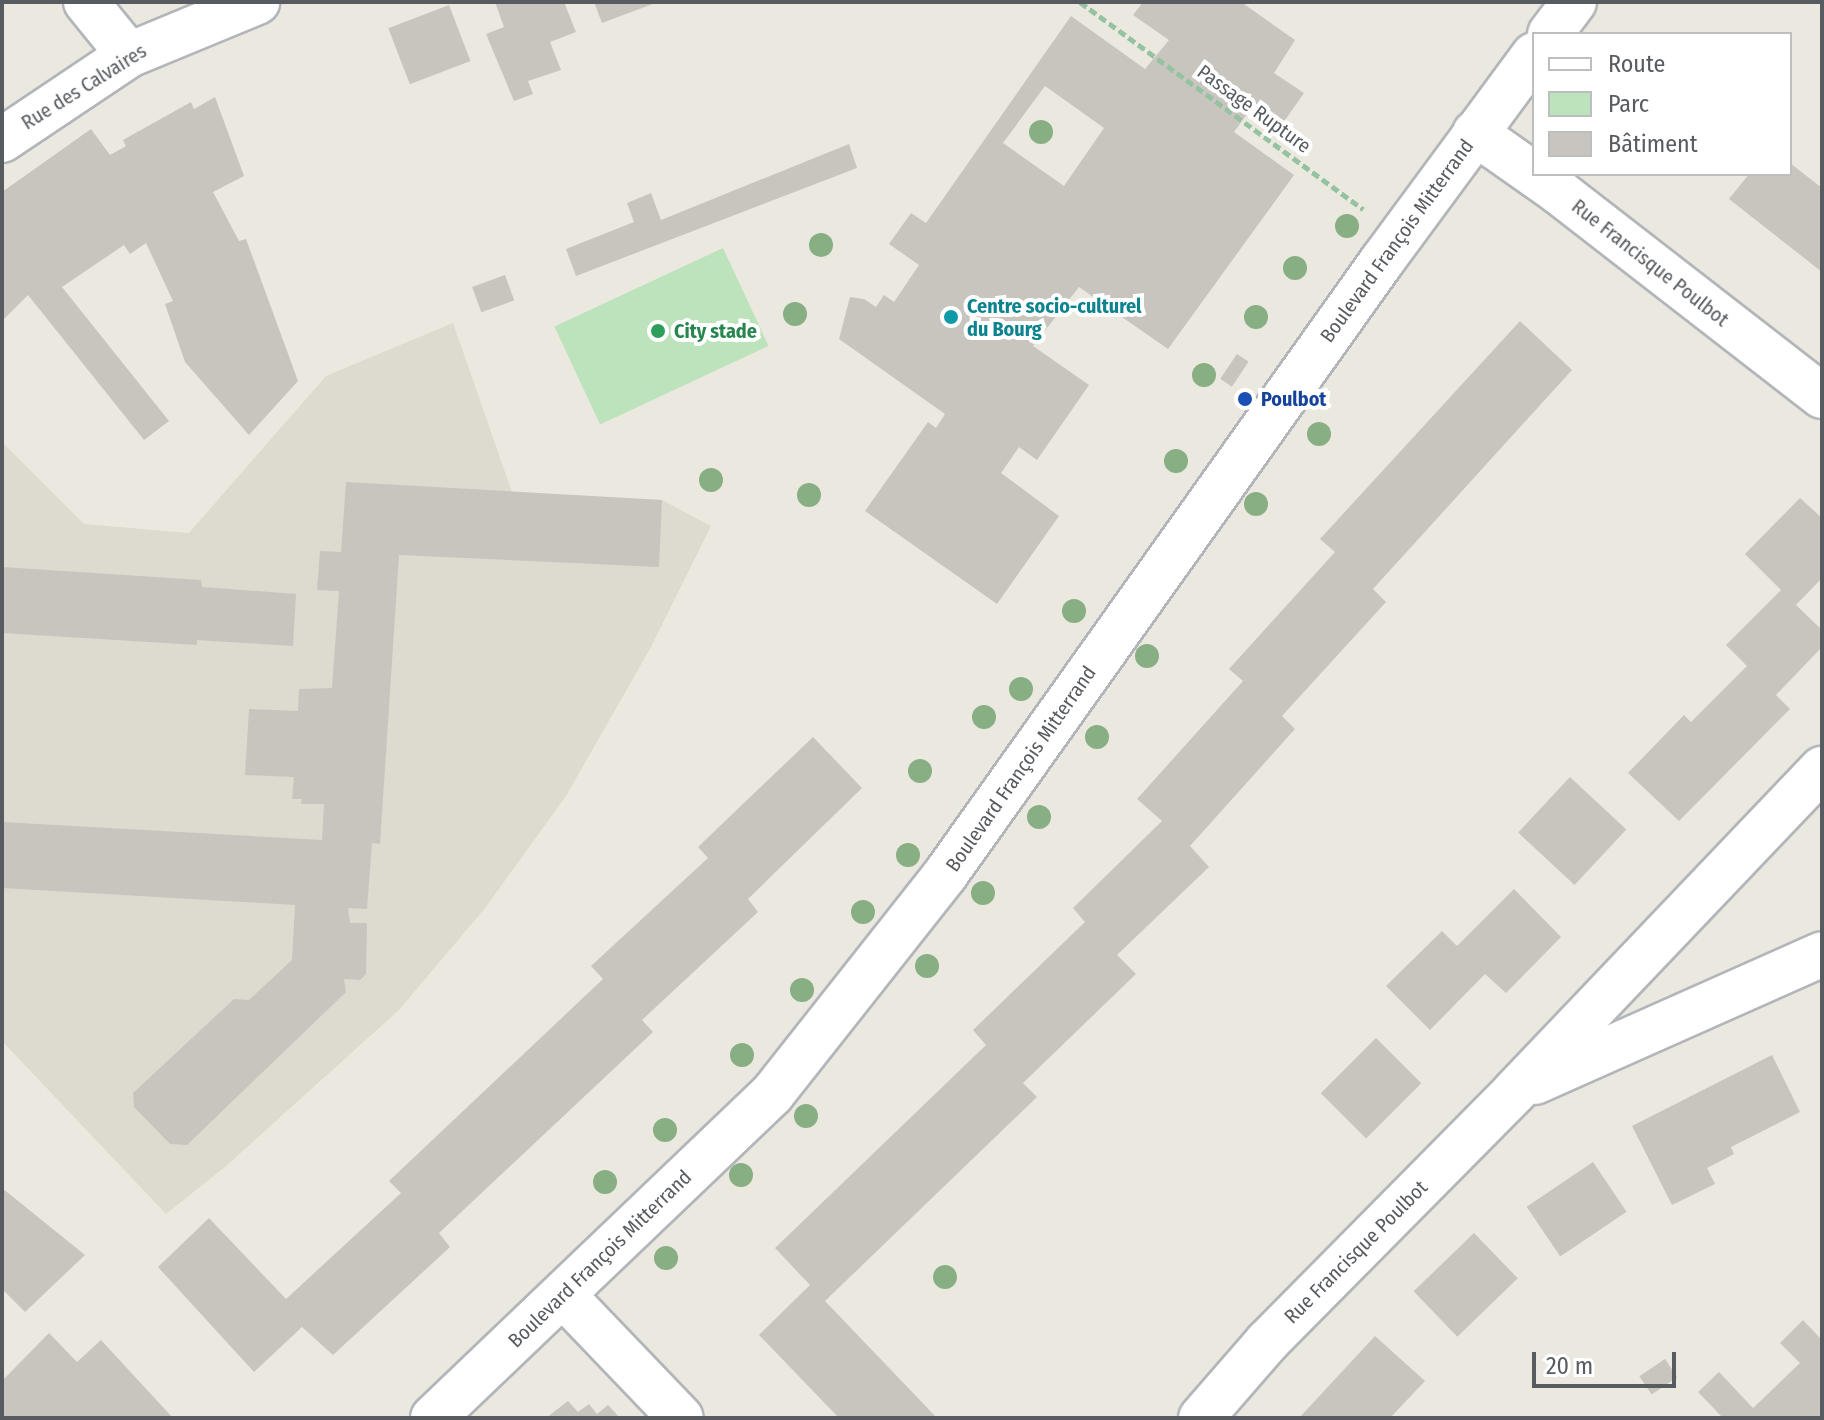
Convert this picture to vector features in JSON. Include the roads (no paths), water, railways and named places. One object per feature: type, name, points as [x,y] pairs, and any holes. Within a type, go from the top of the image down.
[{"type":"street","points":[[86,2],[129,55]]},
{"type":"street","points":[[1552,32],[1574,2]]},
{"type":"street","name":"Rue des Calvaires","points":[[2,140],[129,55],[236,6]]},
{"type":"street","name":"Boulevard François Mitterrand","points":[[433,1418],[782,1082],[945,875],[1418,212],[1532,58]]},
{"type":"street","name":"Rue Francisque Poulbot","points":[[1475,133],[1532,173]]},
{"type":"street","name":"Rue Francisque Poulbot","points":[[1536,176],[1822,396]]},
{"type":"street","name":"Rue Francisque Poulbot","points":[[1201,1418],[1267,1342],[1515,1091],[1822,769]]},
{"type":"street","name":"Rue Francisque Poulbot","points":[[1515,1091],[1822,954]]},
{"type":"street","points":[[563,1295],[681,1418]]},
{"type":"place","name":"Centre socio-culturel du Bourg","points":[[951,317]]},
{"type":"place","name":"City stade","points":[[658,331]]},
{"type":"place","name":"Poulbot","points":[[1245,399]]}]
